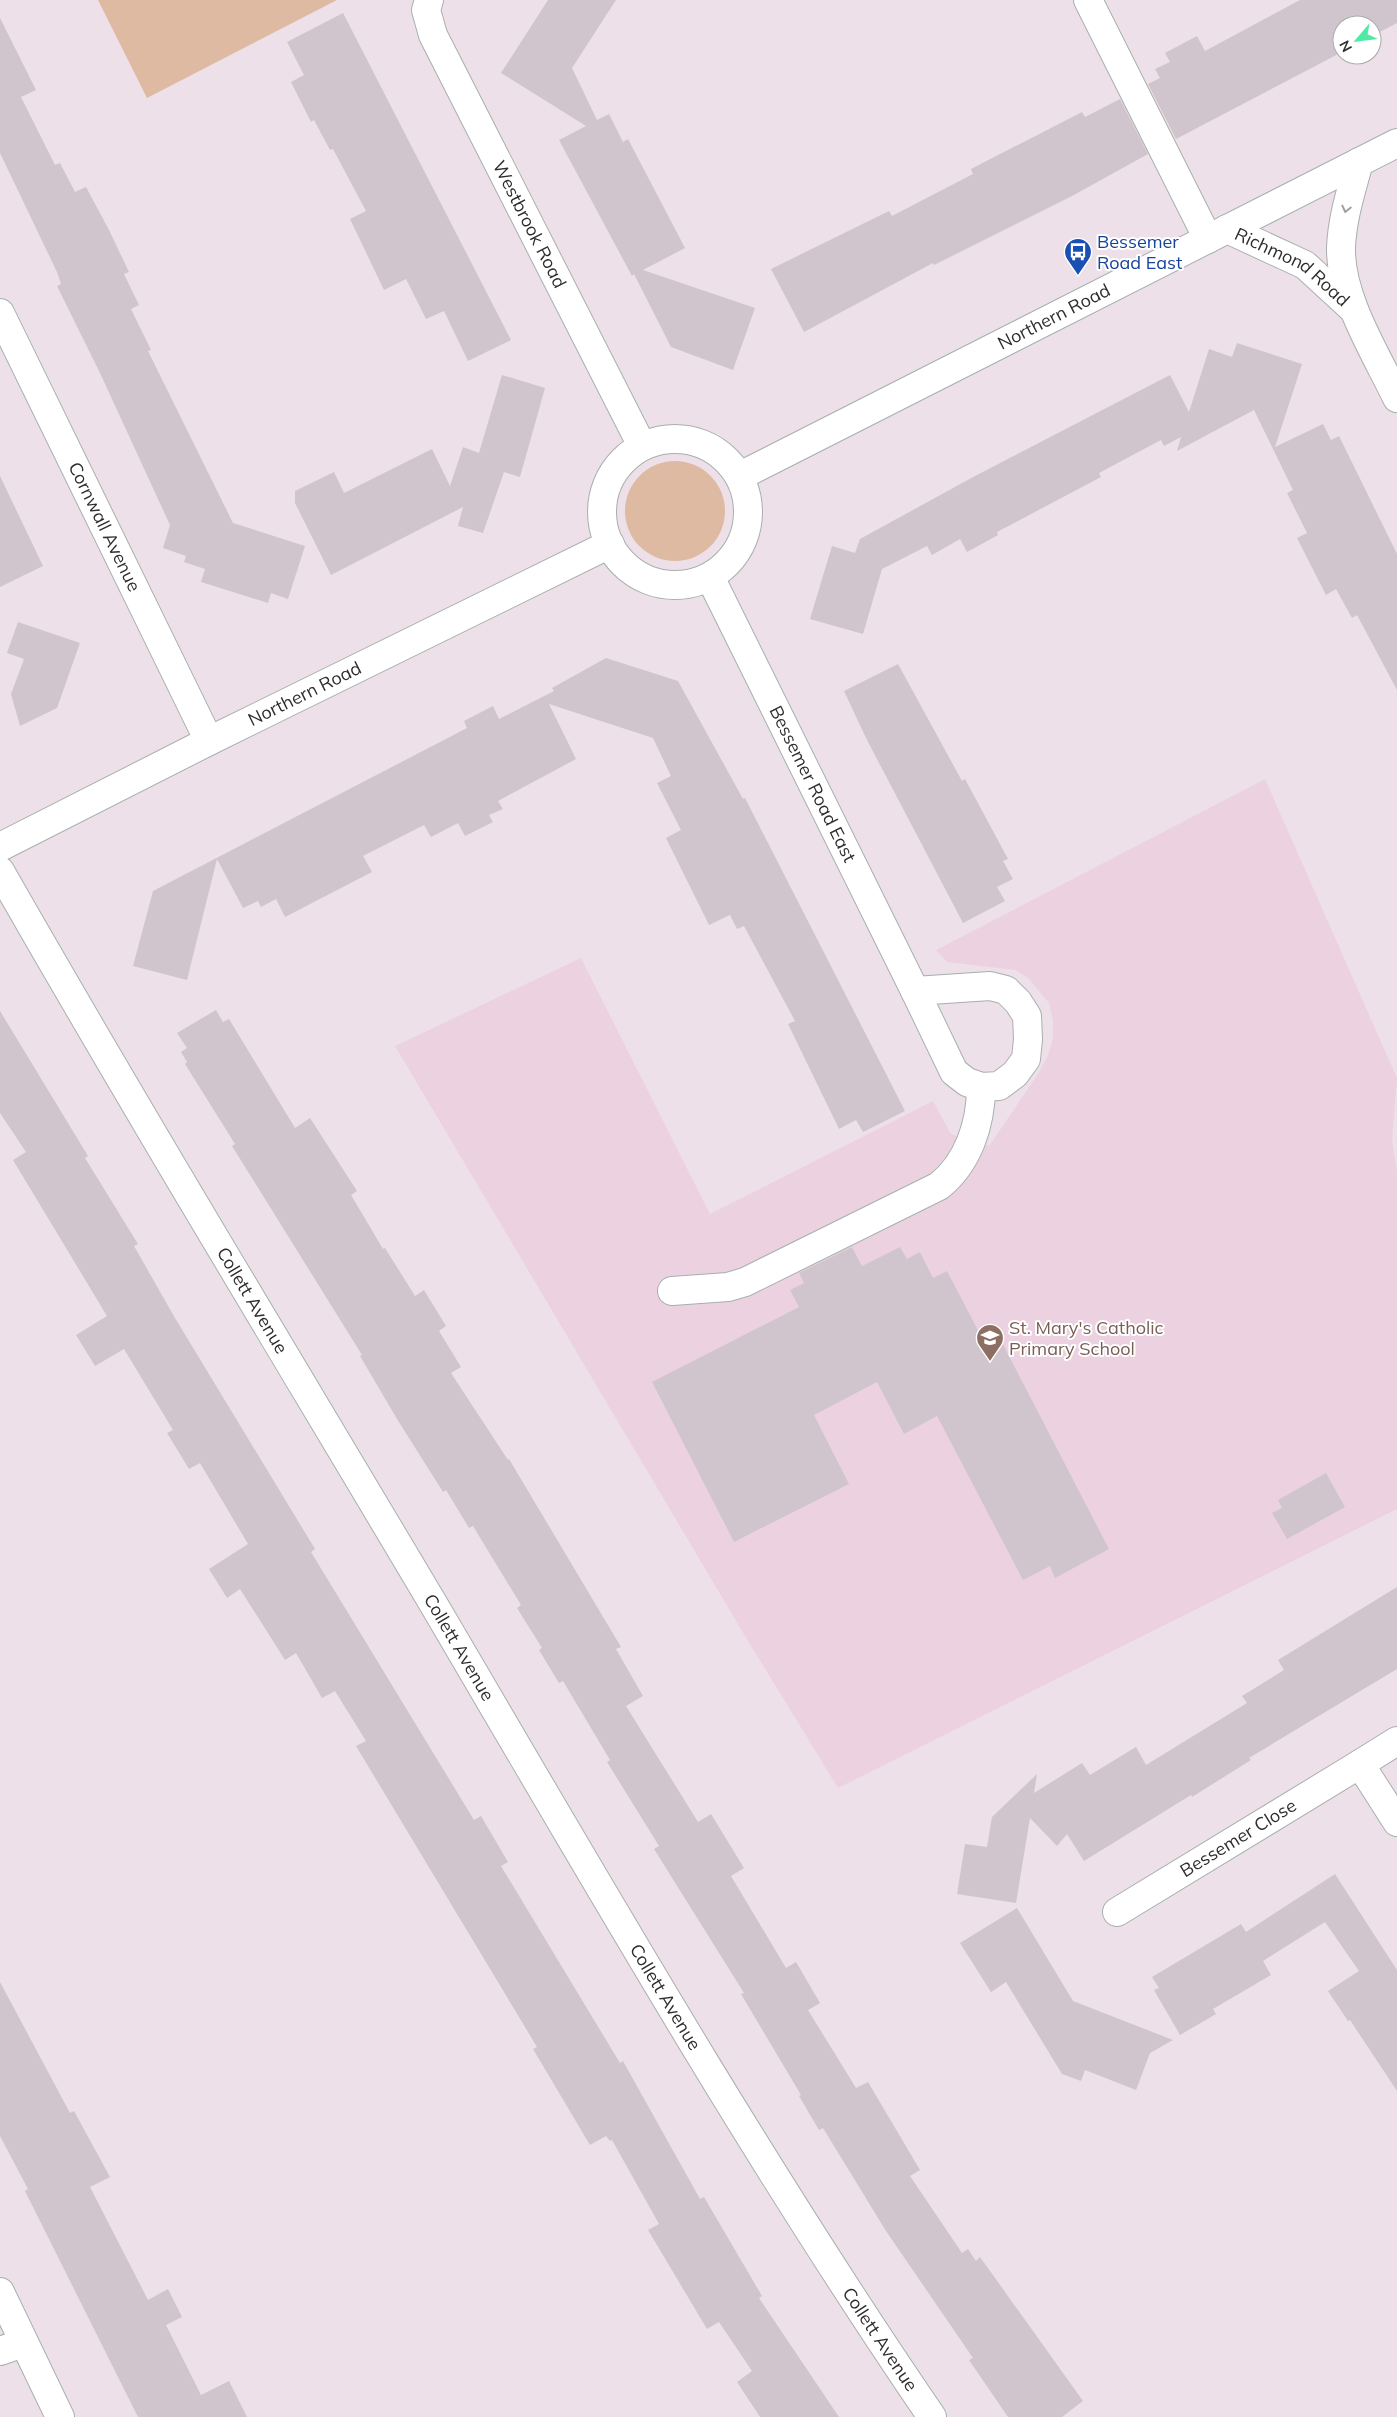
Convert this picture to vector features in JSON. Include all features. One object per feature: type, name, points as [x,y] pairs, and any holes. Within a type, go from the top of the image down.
[{"type":"street","name":"Westbrook Road","points":[[429,0],[426,10],[433,35],[642,446]]},
{"type":"street","points":[[1088,0],[1218,234]]},
{"type":"street","name":"Northern Road","points":[[740,476],[1397,144]]},
{"type":"street","name":"Richmond Road","points":[[1359,162],[1344,222],[1341,250],[1342,267],[1354,310],[1397,398]]},
{"type":"street","name":"Richmond Road","points":[[1218,234],[1305,265],[1354,310]]},
{"type":"street","name":"Cornwall Avenue","points":[[0,313],[209,740]]},
{"type":"street","points":[[678,438],[696,441],[713,449],[729,461],[740,476],[747,494],[749,514],[746,534],[737,551],[725,566],[710,577],[686,585],[665,584],[644,578],[627,566],[610,544],[604,528],[602,505],[607,483],[619,463],[642,446],[659,440],[678,438]]},
{"type":"street","name":"Northern Road","points":[[0,847],[209,740],[610,544]]},
{"type":"street","name":"Bessemer Road East","points":[[710,577],[954,1072],[967,1082],[981,1088]]},
{"type":"street","name":"Collett Avenue","points":[[0,871],[182,1186],[745,2132],[852,2300],[932,2417]]},
{"type":"street","points":[[672,1290],[728,1287],[745,1282],[914,1200],[950,1177],[971,1141],[981,1104],[981,1088],[999,1086],[1015,1074],[1026,1059],[1027,1016],[1006,990],[990,986],[915,991]]},
{"type":"street","name":"Bessemer Close","points":[[1117,1912],[1397,1741]]},
{"type":"street","points":[[1360,1764],[1397,1822]]},
{"type":"street","points":[[0,2292],[12,2347],[60,2417]]},
{"type":"shaded area","points":[[98,0],[337,0],[147,98]]},
{"type":"shaded area","points":[[675,461],[694,464],[711,475],[722,492],[725,511],[722,530],[711,547],[694,558],[675,561],[656,558],[639,547],[628,530],[625,511],[628,492],[639,475],[656,464]]},
{"type":"shaded area","name":"St. Mary's Catholic Primary School","points":[[1265,779],[1397,1078],[1392,1140],[1397,1172],[1397,1509],[838,1788],[745,1636],[395,1046],[581,958],[710,1214],[933,1101],[951,1134],[989,1146],[1038,1074],[1048,1055],[1053,1038],[1053,1021],[1049,1003],[1028,978],[1015,970],[947,962],[936,950]]},
{"type":"building","points":[[548,0],[616,0],[572,68],[597,120],[609,114],[623,142],[628,139],[685,248],[643,270],[755,308],[733,370],[671,347],[634,274],[632,276],[559,140],[586,126],[501,73]]},
{"type":"building","points":[[1300,0],[1397,0],[1397,23],[1382,31],[1382,15],[1332,15],[1332,57],[1176,139],[1148,84],[1160,78],[1155,69],[1170,62],[1165,53],[1197,36],[1205,51]]},
{"type":"building","points":[[343,13],[511,340],[468,361],[444,311],[426,319],[406,279],[384,290],[350,219],[366,211],[333,149],[330,150],[314,120],[311,122],[291,82],[304,75],[287,42]]},
{"type":"building","points":[[0,18],[36,90],[21,97],[55,165],[60,163],[75,192],[86,187],[109,230],[129,272],[124,274],[139,305],[131,309],[151,350],[148,351],[233,523],[305,546],[288,599],[271,593],[268,603],[201,582],[205,569],[184,562],[186,556],[163,548],[170,525],[100,373],[57,286],[61,284],[57,272],[0,153]]},
{"type":"building","points":[[1120,99],[1148,154],[1072,196],[934,265],[933,263],[804,332],[771,269],[889,211],[892,216],[973,174],[971,169],[1082,112],[1085,117]]},
{"type":"building","points":[[1237,343],[1302,364],[1275,447],[1323,424],[1331,440],[1339,436],[1397,554],[1397,690],[1357,615],[1352,618],[1336,589],[1326,595],[1297,538],[1307,533],[1287,493],[1293,490],[1254,410],[1177,451],[1181,437],[1164,446],[1161,440],[1099,473],[1101,477],[997,532],[998,535],[967,552],[960,539],[932,555],[927,546],[882,569],[863,634],[810,619],[832,546],[855,553],[860,539],[975,476],[1170,375],[1189,412],[1209,349],[1232,357]]},
{"type":"building","points":[[502,375],[545,388],[520,477],[504,472],[483,533],[458,526],[463,507],[331,575],[295,503],[295,491],[334,472],[344,493],[432,449],[450,486],[463,447],[479,453]]},
{"type":"building","points":[[0,476],[43,566],[0,587]]},
{"type":"building","points":[[18,622],[80,643],[57,708],[20,726],[11,694],[24,659],[7,653]]},
{"type":"building","points":[[606,658],[678,681],[743,799],[745,798],[905,1111],[863,1132],[856,1120],[839,1129],[788,1024],[795,1021],[744,926],[737,929],[730,915],[709,925],[666,838],[681,830],[657,783],[671,776],[653,738],[549,704],[576,759],[498,801],[503,809],[489,815],[493,822],[465,836],[458,823],[431,837],[424,825],[363,856],[372,872],[285,917],[276,899],[261,907],[258,901],[243,908],[217,859],[187,980],[133,966],[153,891],[467,728],[464,721],[493,706],[499,719],[554,691],[552,688]]},
{"type":"building","points":[[898,664],[962,781],[965,779],[1008,859],[1003,861],[1013,879],[997,887],[1005,901],[963,923],[867,740],[844,691]]},
{"type":"building","points":[[216,1010],[223,1022],[229,1019],[295,1128],[310,1118],[357,1191],[351,1195],[383,1249],[385,1248],[415,1296],[424,1290],[446,1326],[439,1331],[461,1367],[451,1373],[509,1459],[621,1647],[616,1649],[643,1696],[626,1706],[698,1822],[711,1814],[744,1868],[731,1876],[786,1968],[796,1962],[820,2003],[808,2010],[856,2088],[868,2082],[920,2170],[910,2176],[962,2253],[968,2249],[976,2261],[980,2257],[1083,2401],[1062,2417],[1008,2417],[969,2360],[973,2358],[886,2231],[823,2128],[819,2130],[799,2096],[801,2095],[741,1994],[744,1993],[654,1849],[659,1846],[607,1762],[610,1760],[563,1681],[559,1683],[539,1650],[542,1648],[517,1608],[521,1605],[473,1526],[469,1528],[446,1490],[443,1492],[397,1419],[360,1356],[362,1355],[232,1146],[235,1144],[185,1064],[187,1062],[181,1052],[187,1048],[177,1033]]},
{"type":"building","points":[[0,1011],[88,1156],[85,1158],[138,1244],[134,1246],[175,1318],[315,1549],[311,1552],[474,1820],[481,1816],[508,1862],[501,1866],[620,2063],[623,2061],[700,2199],[704,2197],[762,2296],[759,2298],[839,2417],[760,2417],[737,2382],[752,2371],[719,2322],[707,2329],[648,2230],[659,2224],[612,2140],[610,2141],[606,2136],[590,2145],[533,2049],[537,2047],[356,1746],[366,1741],[335,1691],[322,1698],[296,1653],[285,1660],[240,1589],[227,1598],[209,1569],[248,1544],[200,1463],[189,1469],[167,1433],[173,1430],[124,1349],[95,1366],[76,1335],[107,1316],[13,1160],[26,1152],[0,1113]]},
{"type":"building","points":[[852,1247],[862,1266],[900,1247],[907,1259],[920,1252],[933,1278],[947,1271],[981,1336],[995,1329],[1109,1549],[1055,1578],[1050,1566],[1023,1580],[937,1416],[904,1434],[877,1382],[814,1415],[849,1484],[734,1542],[652,1382],[799,1307],[790,1290],[804,1283],[799,1273]]},
{"type":"building","points":[[1326,1473],[1345,1507],[1287,1539],[1272,1513],[1282,1508],[1278,1500]]},
{"type":"building","points":[[1397,1587],[1397,1669],[1249,1758],[1251,1760],[1192,1797],[1191,1795],[1084,1861],[1067,1834],[1057,1846],[1030,1818],[1016,1903],[957,1894],[965,1844],[987,1847],[992,1817],[1037,1774],[1034,1793],[1082,1763],[1090,1775],[1136,1747],[1146,1765],[1247,1703],[1242,1696],[1284,1670],[1278,1660]]},
{"type":"building","points":[[1335,1874],[1397,1970],[1397,2091],[1350,2020],[1348,2021],[1328,1991],[1359,1971],[1325,1922],[1263,1961],[1271,1975],[1213,2009],[1216,2014],[1180,2035],[1154,1990],[1159,1988],[1152,1977],[1241,1924],[1246,1932]]},
{"type":"building","points":[[1017,1908],[1073,2001],[1173,2040],[1150,2053],[1136,2090],[1085,2070],[1081,2081],[1062,2074],[1006,1982],[991,1992],[960,1943]]},
{"type":"building","points":[[0,1982],[70,2113],[74,2111],[110,2177],[90,2187],[148,2300],[168,2289],[182,2317],[166,2325],[201,2395],[229,2381],[247,2417],[138,2417],[25,2191],[28,2189],[0,2136]]},
{"type":"place","name":"Bessemer Road East","points":[[1078,276]]},
{"type":"place","name":"St. Mary's Catholic Primary School","points":[[990,1362]]}]
